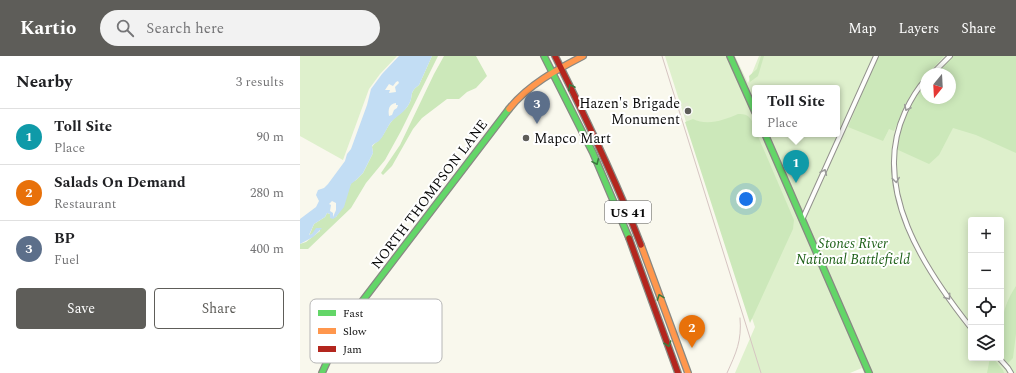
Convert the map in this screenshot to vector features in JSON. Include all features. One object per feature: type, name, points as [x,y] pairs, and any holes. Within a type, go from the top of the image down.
[{"type":"main road","name":"US 41","points":[[544,56],[576,116],[619,213],[678,373]]},
{"type":"main road","name":"US 41","points":[[555,56],[587,120],[627,209],[688,373]]},
{"type":"main road","name":"NORTH THOMPSON LANE","points":[[364,299],[511,106],[528,90],[561,68],[583,56]]},
{"type":"main road","points":[[730,56],[752,105]]},
{"type":"main road","points":[[766,137],[869,373]]},
{"type":"main road","points":[[603,178],[612,174]]},
{"type":"main road","points":[[619,213],[627,209]]},
{"type":"main road","points":[[640,268],[648,265]]},
{"type":"main road","points":[[658,316],[666,313]]},
{"type":"main road","name":"NORTH THOMPSON LANE","points":[[322,373],[326,363]]},
{"type":"street","points":[[840,136],[876,56]]},
{"type":"street","points":[[938,68],[950,56]]},
{"type":"street","points":[[920,87],[909,103],[898,128],[895,141],[894,163],[897,187],[905,220],[919,253],[934,278],[969,325]]},
{"type":"street","points":[[802,220],[839,137]]},
{"type":"street","points":[[1002,361],[1011,373]]},
{"type":"green space","points":[[300,56],[397,56],[380,74],[369,89],[343,160],[300,136]]},
{"type":"green space","points":[[432,56],[438,56],[385,160],[366,183],[351,208],[308,249],[300,249],[300,244],[306,242],[320,231],[320,229],[309,236],[314,224],[325,217],[327,213],[330,214],[330,218],[336,217],[345,203],[345,198],[351,183],[363,173],[373,153],[372,147],[381,138],[393,120],[407,107],[412,92],[419,85]]},
{"type":"green space","points":[[444,56],[476,56],[487,76],[476,88],[467,92],[459,99],[447,99],[422,118],[413,129],[392,166],[383,175],[381,173],[400,145]]},
{"type":"green space","name":"Stones River National Battlefield","points":[[665,56],[735,56],[748,83],[759,56],[1016,56],[1016,373],[864,373],[862,368],[850,373],[735,373],[755,327]]},
{"type":"green space","points":[[761,56],[764,56],[758,76],[750,82],[749,76],[757,69]]},
{"type":"green space","points":[[878,56],[944,56],[933,68],[920,68],[920,84],[910,96],[894,131],[889,129],[883,141],[848,127]]},
{"type":"green space","points":[[952,56],[1016,56],[1016,153],[976,135],[953,128],[939,155],[929,164],[896,149],[898,136],[911,104],[920,91],[920,104],[956,104],[956,68],[941,68]]},
{"type":"green space","points":[[688,102],[692,118],[686,120],[681,104]]},
{"type":"green space","points":[[738,114],[743,114],[748,116],[751,120],[752,137],[758,137],[794,220],[793,229],[750,323],[685,122],[693,119],[710,122]]},
{"type":"green space","points":[[1016,286],[1016,334],[1013,358],[1008,363],[1004,359],[1004,311]]},
{"type":"green space","points":[[989,361],[996,361],[1004,373],[987,373]]},
{"type":"water","points":[[399,56],[432,56],[419,85],[412,92],[407,107],[391,122],[381,139],[372,146],[373,153],[363,173],[351,184],[344,207],[333,219],[330,218],[330,214],[327,213],[325,217],[314,224],[309,235],[312,234],[316,228],[322,228],[313,237],[300,244],[300,219],[316,207],[319,201],[316,195],[318,190],[324,188],[328,184],[345,161],[367,105],[371,89],[382,74]],"holes":[[[398,81],[399,83],[395,87],[396,92],[389,93],[390,90],[385,90],[389,84],[393,86]],[[396,103],[396,105],[398,105],[392,115],[389,116],[389,111],[392,104]],[[332,201],[336,203],[336,210],[333,217],[333,213],[330,211],[331,205],[329,204]]]},
{"type":"railway","points":[[662,56],[761,373]]},
{"type":"railway","points":[[727,373],[736,353],[740,333],[740,318]]},
{"type":"traffic: fast","points":[[544,56],[593,153],[629,238]]},
{"type":"traffic: fast","points":[[730,56],[752,105]]},
{"type":"traffic: fast","points":[[364,299],[509,109]]},
{"type":"traffic: fast","points":[[766,137],[869,373]]},
{"type":"traffic: fast","points":[[322,373],[327,363]]},
{"type":"traffic: slow","points":[[509,109],[534,85],[583,56]]},
{"type":"traffic: slow","points":[[641,245],[688,373]]},
{"type":"traffic: jam","points":[[555,56],[600,149],[641,245]]},
{"type":"traffic: jam","points":[[629,238],[678,373]]},
{"type":"place","name":"Hazen's Brigade Monument","points":[[688,111]]},
{"type":"place","name":"BP","points":[[537,124]]},
{"type":"place","name":"Mapco Mart","points":[[526,138]]},
{"type":"place","name":"Toll Site","points":[[796,183]]},
{"type":"place","name":"Salads On Demand","points":[[692,348]]}]
